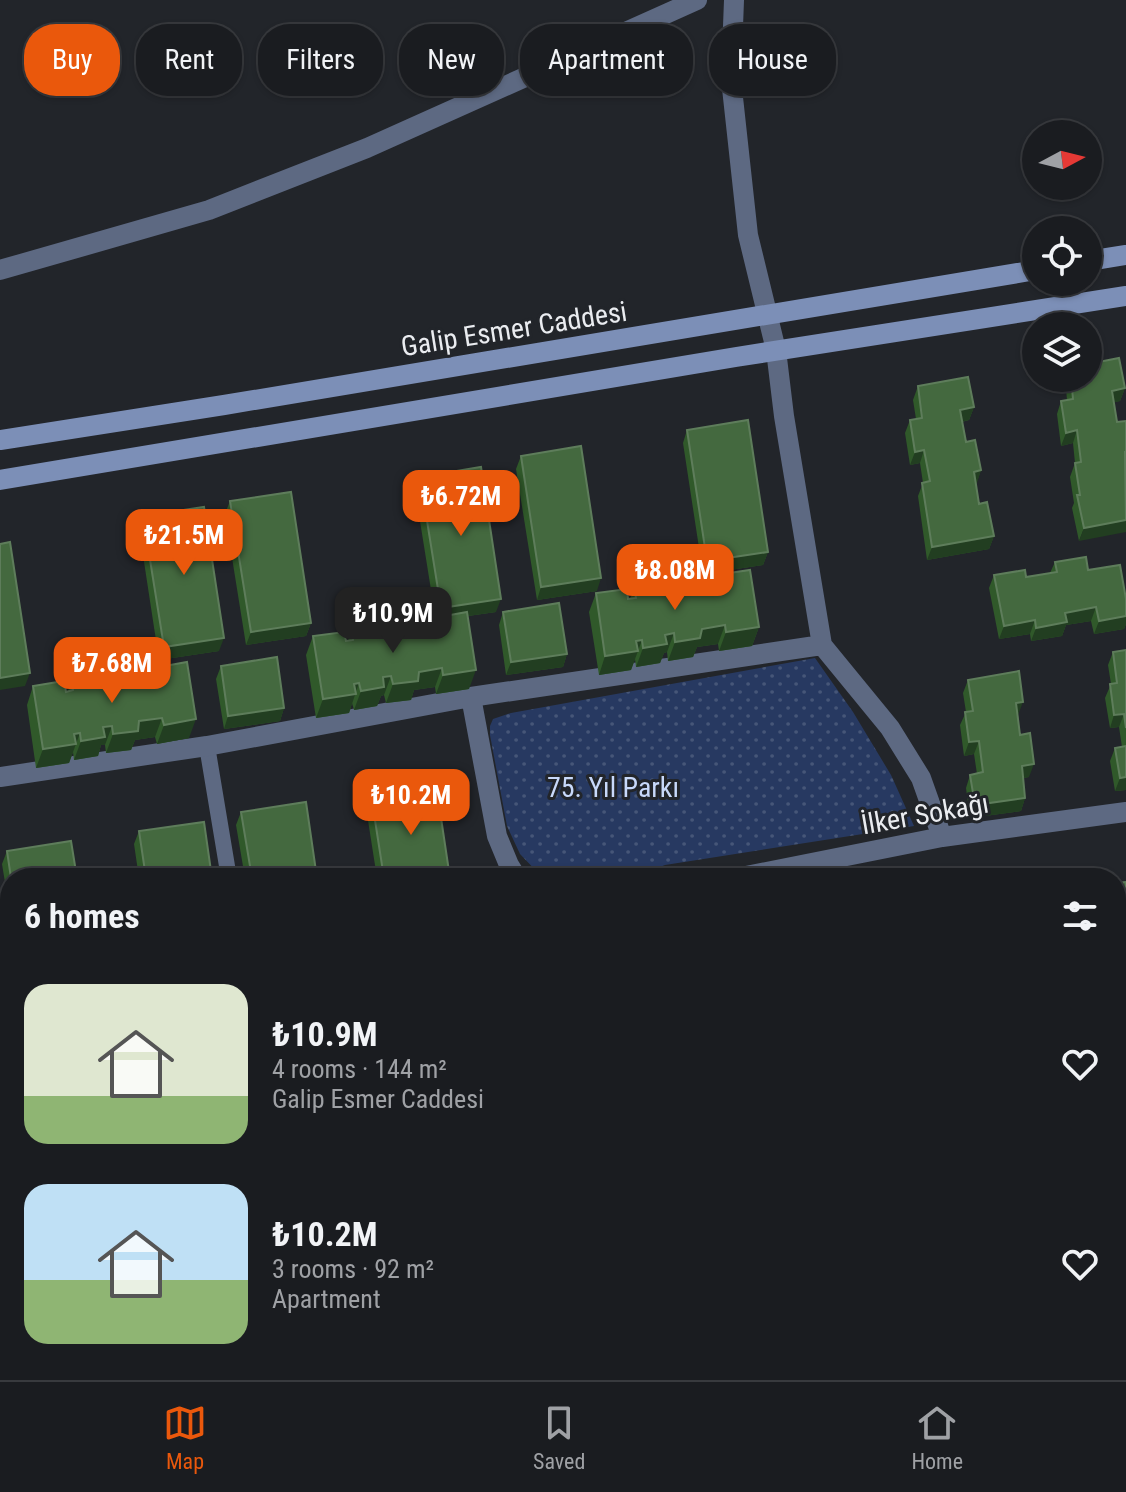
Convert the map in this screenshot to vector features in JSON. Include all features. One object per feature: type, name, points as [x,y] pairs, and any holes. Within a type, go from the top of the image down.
[{"type":"street","points":[[0,270],[238,199],[367,148],[697,0]]},
{"type":"street","points":[[734,0],[731,79],[748,235],[776,350],[822,645],[890,728],[921,778],[942,837]]},
{"type":"street","points":[[1102,259],[1126,255]]},
{"type":"street","name":"Galip Esmer Caddesi","points":[[0,440],[1022,272]]},
{"type":"street","points":[[0,480],[776,350],[1126,296]]},
{"type":"street","points":[[0,777],[207,746],[471,697],[822,645]]},
{"type":"street","points":[[471,697],[497,836],[511,868]]},
{"type":"street","name":"İlker Sokağı","points":[[786,868],[942,837],[1126,812]]},
{"type":"lane","points":[[207,746],[227,868]]},
{"type":"green space","name":"75. Yıl Parkı","points":[[815,658],[853,712],[891,775],[914,826],[657,868],[533,868],[520,854],[507,826],[490,735],[493,719],[511,713]]},
{"type":"building","points":[[1119,358],[1125,388],[1112,391],[1117,422],[1126,421],[1126,520],[1084,528],[1077,495],[1080,495],[1075,463],[1081,462],[1077,430],[1066,433],[1061,401],[1073,399],[1072,392],[1102,392],[1102,361]]},
{"type":"building","points":[[968,377],[974,407],[960,410],[966,442],[975,440],[981,470],[974,472],[979,504],[987,502],[994,536],[932,547],[922,483],[930,481],[924,450],[915,452],[910,420],[922,418],[918,386]]},
{"type":"building","points":[[748,420],[768,552],[707,561],[687,430]]},
{"type":"building","points":[[581,446],[601,578],[541,587],[521,456]]},
{"type":"building","points":[[481,467],[501,599],[441,608],[420,477]]},
{"type":"building","points":[[291,492],[311,623],[251,632],[230,501]]},
{"type":"building","points":[[204,507],[224,638],[164,647],[143,516]]},
{"type":"building","points":[[10,542],[30,673],[0,678],[0,544]]},
{"type":"building","points":[[1086,557],[1088,570],[1120,565],[1126,616],[1099,621],[1096,607],[1065,613],[1067,622],[1036,628],[1035,620],[1004,626],[994,575],[1025,570],[1026,577],[1057,572],[1055,562]]},
{"type":"building","points":[[750,570],[759,627],[726,632],[725,625],[702,629],[700,638],[675,642],[674,633],[665,635],[667,644],[643,648],[642,640],[636,641],[638,651],[605,656],[596,593],[627,589],[628,599],[636,598],[634,588],[658,584],[659,592],[668,591],[667,581],[693,577],[695,586],[723,582],[722,574]]},
{"type":"building","points":[[559,603],[567,654],[511,662],[503,612]]},
{"type":"building","points":[[467,612],[476,670],[443,675],[442,668],[419,672],[418,681],[393,684],[391,676],[383,677],[384,687],[361,691],[359,683],[354,684],[356,694],[323,699],[313,636],[344,632],[346,641],[353,640],[352,630],[375,626],[376,635],[385,634],[384,624],[411,620],[412,629],[440,625],[439,617]]},
{"type":"building","points":[[1126,650],[1126,728],[1124,714],[1114,715],[1110,684],[1117,683],[1113,652]]},
{"type":"building","points":[[277,657],[284,708],[228,716],[221,666]]},
{"type":"building","points":[[187,662],[196,719],[164,725],[162,718],[139,721],[138,731],[113,734],[112,726],[103,727],[105,737],[81,741],[80,733],[74,734],[76,744],[43,749],[33,686],[64,681],[66,692],[73,690],[72,680],[95,676],[96,685],[106,684],[104,674],[131,670],[132,679],[161,675],[159,667]]},
{"type":"building","points":[[1019,671],[1023,702],[1016,703],[1020,735],[1030,733],[1034,764],[1022,766],[1025,798],[975,805],[970,775],[983,772],[979,741],[969,742],[965,712],[973,711],[968,680]]},
{"type":"building","points":[[1126,746],[1126,777],[1120,778],[1115,748]]},
{"type":"building","points":[[437,791],[449,868],[382,868],[372,801]]},
{"type":"building","points":[[306,802],[316,868],[250,868],[241,812]]},
{"type":"building","points":[[204,822],[211,868],[145,868],[139,831]]},
{"type":"building","points":[[71,841],[75,868],[10,868],[7,851]]}]
